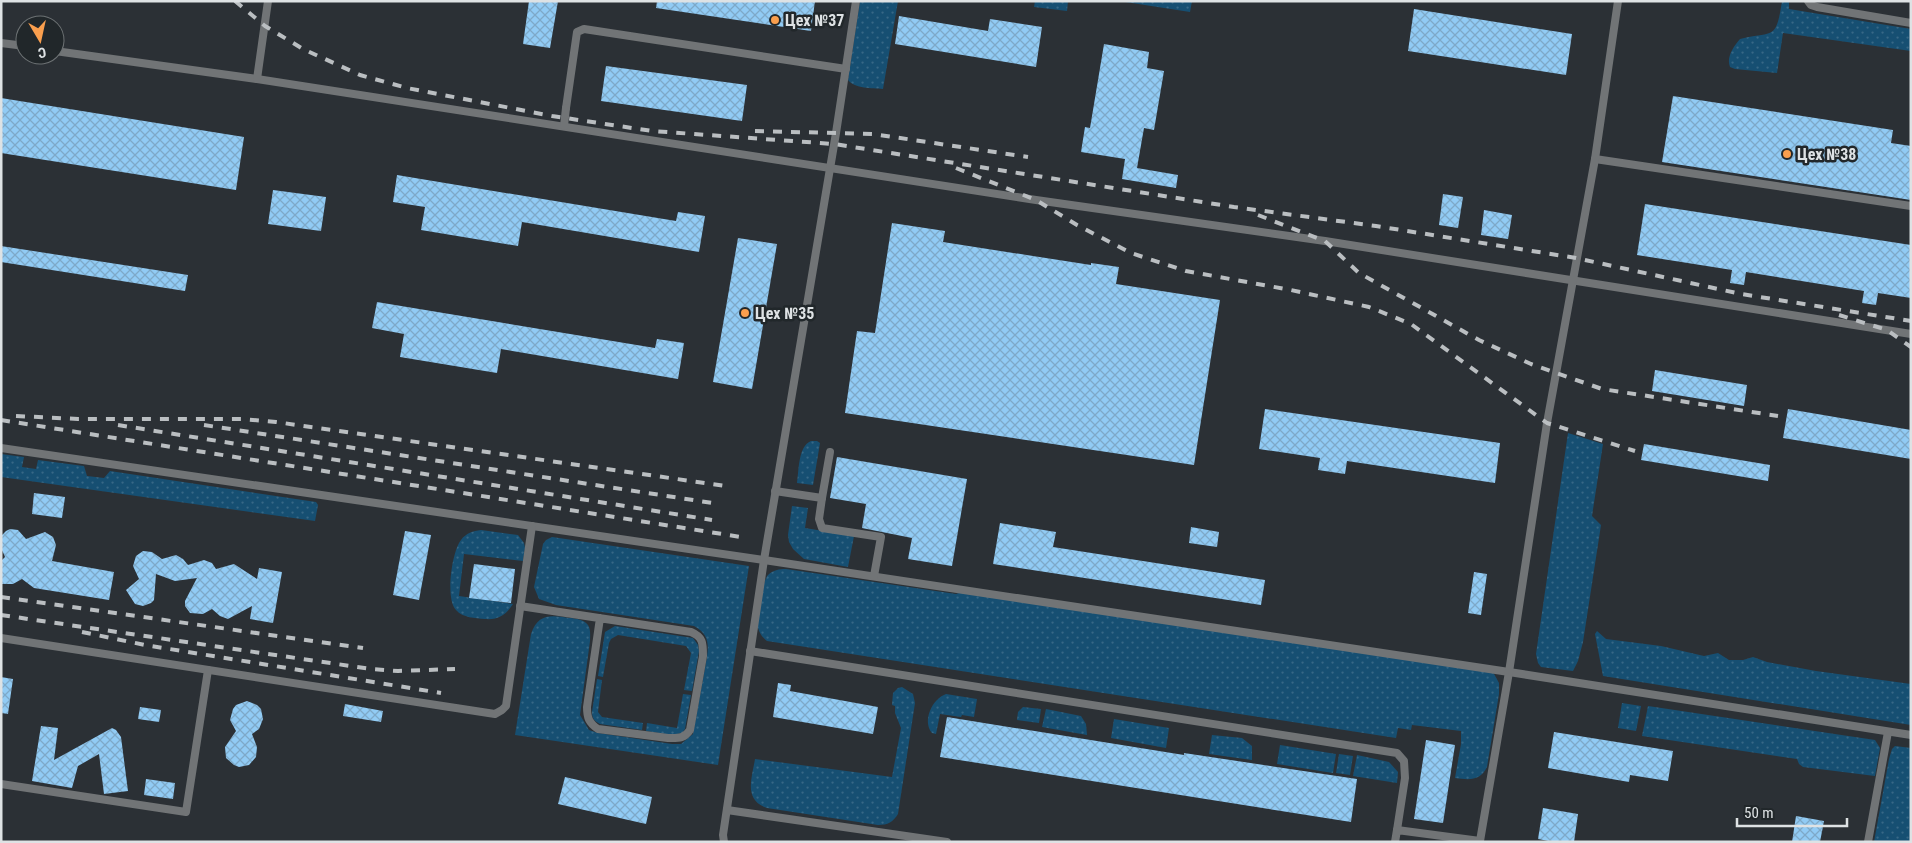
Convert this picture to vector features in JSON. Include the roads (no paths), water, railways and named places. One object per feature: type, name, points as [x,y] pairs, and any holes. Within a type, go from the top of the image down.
[{"type":"lane","points":[[257,80],[268,1]]},
{"type":"lane","points":[[724,842],[723,835],[764,560],[856,1]]},
{"type":"lane","points":[[1397,830],[1480,841],[1546,423],[1595,159],[1618,1]]},
{"type":"lane","points":[[1808,1],[1811,5],[1817,7],[1911,23]]},
{"type":"lane","points":[[564,127],[577,32],[584,29],[846,69]]},
{"type":"lane","points":[[1,43],[15,45]]},
{"type":"lane","points":[[65,52],[257,80],[829,169],[1325,241],[1911,334]]},
{"type":"lane","points":[[1595,159],[1911,206]]},
{"type":"lane","points":[[1,448],[874,576],[1911,735]]},
{"type":"lane","points":[[830,452],[818,519],[822,528],[881,537],[874,576]]},
{"type":"lane","points":[[775,491],[822,498]]},
{"type":"lane","points":[[1,638],[495,714],[506,706],[532,526]]},
{"type":"lane","points":[[520,606],[600,618],[690,632],[698,635],[704,643],[703,656],[690,730],[686,735],[679,738],[668,738],[598,728],[592,725],[587,717],[587,707],[600,618]]},
{"type":"lane","points":[[750,650],[1397,753],[1404,761],[1405,778],[1395,842]]},
{"type":"lane","points":[[1,784],[186,812],[208,670]]},
{"type":"lane","points":[[1868,842],[1888,732]]},
{"type":"lane","points":[[727,810],[948,842]]},
{"type":"railway","points":[[235,1],[265,26],[303,49],[360,75],[407,88],[552,116],[652,131],[834,144],[1234,207],[1376,226],[1576,258],[1741,294],[1911,321]]},
{"type":"railway","points":[[755,131],[873,134],[1028,157]]},
{"type":"railway","points":[[956,168],[1036,200],[1077,225],[1131,253],[1186,271],[1291,290],[1369,307],[1411,324],[1547,423],[1635,451]]},
{"type":"railway","points":[[1258,215],[1325,241],[1359,273],[1479,340],[1531,364],[1602,389],[1778,416]]},
{"type":"railway","points":[[1839,315],[1887,330],[1911,347]]},
{"type":"railway","points":[[16,416],[78,419],[242,419],[276,422],[726,486]]},
{"type":"railway","points":[[1,420],[741,537]]},
{"type":"railway","points":[[118,425],[712,520]]},
{"type":"railway","points":[[204,425],[719,504]]},
{"type":"railway","points":[[1,597],[363,648]]},
{"type":"railway","points":[[1,615],[371,669],[398,671],[455,669]]},
{"type":"railway","points":[[82,632],[145,645],[441,693]]},
{"type":"place","name":"Цех №37","points":[[775,20]]},
{"type":"place","name":"Цех №38","points":[[1787,154]]},
{"type":"place","name":"Цех №35","points":[[745,313]]}]
